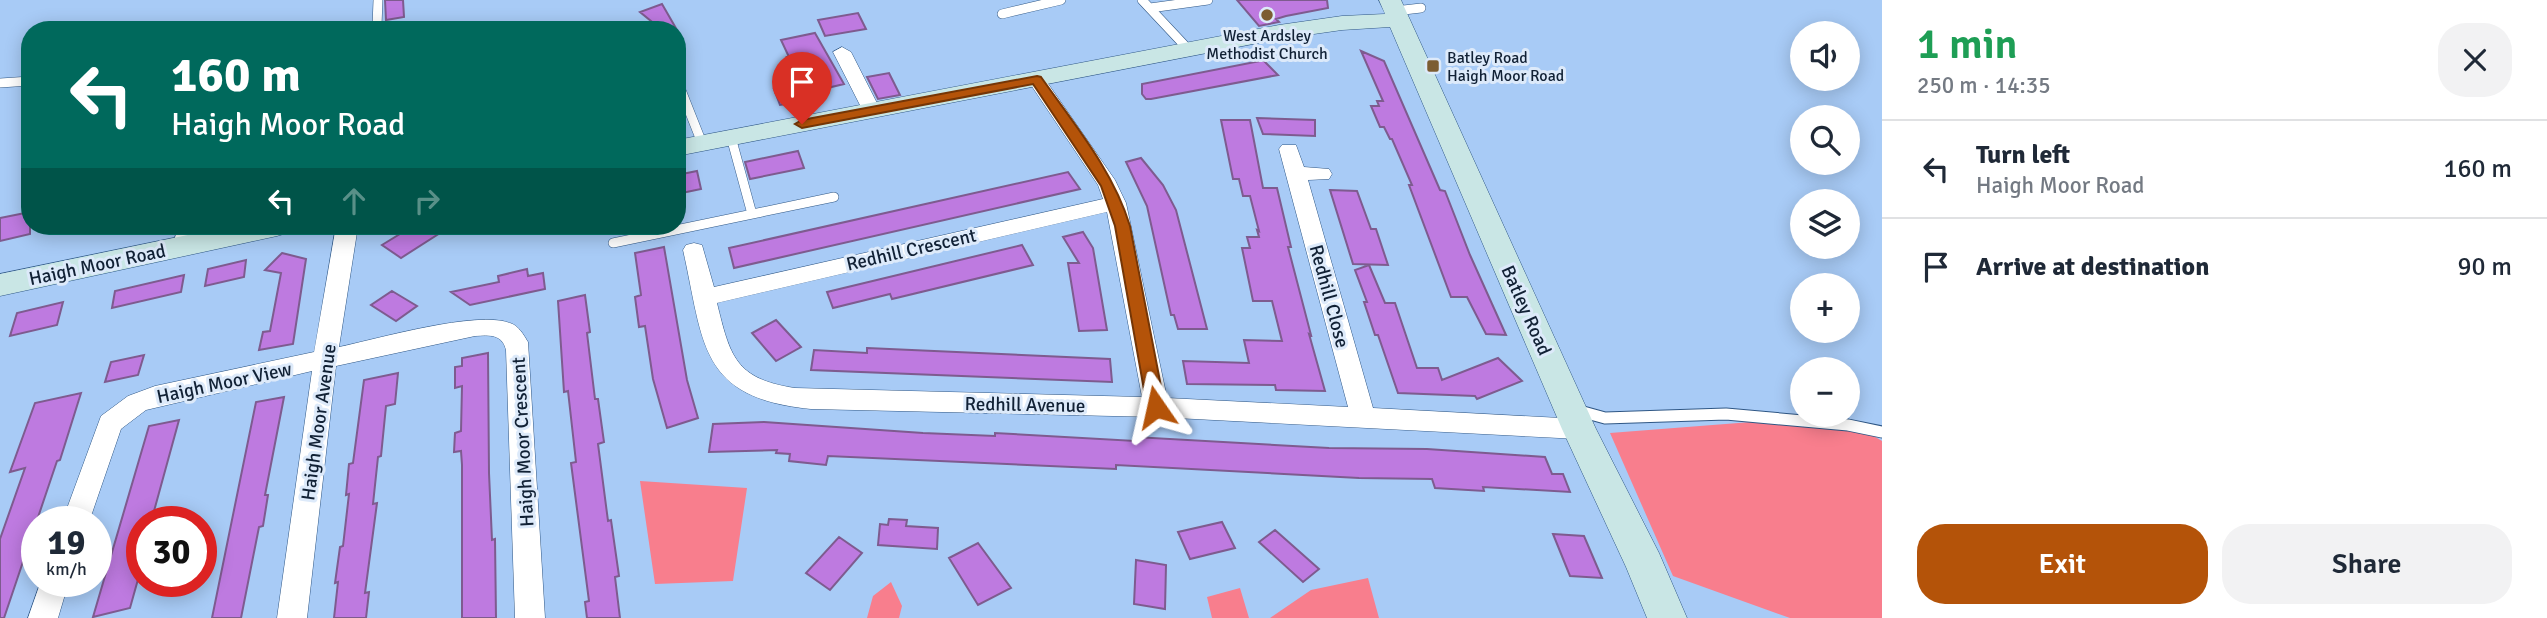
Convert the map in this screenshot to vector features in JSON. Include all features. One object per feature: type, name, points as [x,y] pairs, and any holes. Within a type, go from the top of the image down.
[{"type":"street","points":[[690,145],[1401,10]]},
{"type":"street","name":"Batley Road","points":[[1401,10],[1575,419],[1645,565],[1667,618]]},
{"type":"street","points":[[842,52],[872,111]]},
{"type":"street","points":[[1037,79],[1108,185],[1116,204],[1156,407]]},
{"type":"street","name":"Redhill Close","points":[[1289,149],[1364,419]]},
{"type":"street","points":[[1296,173],[1322,174]]},
{"type":"street","name":"Redhill Crescent","points":[[707,297],[1088,208],[1116,204]]},
{"type":"street","name":"Haigh Moor Avenue","points":[[292,618],[325,360],[346,235]]},
{"type":"street","name":"Haigh Moor Road","points":[[0,285],[186,236]]},
{"type":"street","name":"Redhill Avenue","points":[[694,250],[707,297],[717,351],[725,365],[755,390],[789,397],[1156,407],[1364,419],[1575,419]]},
{"type":"street","name":"Haigh Moor Crescent","points":[[325,360],[475,327],[499,328],[510,332],[516,339],[530,618]]},
{"type":"street","name":"Haigh Moor View","points":[[80,506],[103,438],[110,423],[122,411],[155,396],[325,360]]},
{"type":"street","points":[[43,618],[50,597]]},
{"type":"lane","points":[[377,21],[378,0]]},
{"type":"lane","points":[[1002,14],[1061,0]]},
{"type":"lane","points":[[1142,0],[1188,49]]},
{"type":"lane","points":[[1150,8],[1208,0]]},
{"type":"lane","points":[[0,83],[21,82]]},
{"type":"lane","points":[[686,125],[690,145]]},
{"type":"lane","points":[[731,137],[752,214]]},
{"type":"lane","points":[[686,228],[834,197]]},
{"type":"lane","points":[[613,243],[651,235]]},
{"type":"lane","points":[[1575,419],[1726,414],[1848,425],[1882,432]]},
{"type":"shaded area","points":[[1790,419],[1790,427],[1859,427],[1882,441],[1882,618],[1790,618],[1673,576],[1610,433]]},
{"type":"shaded area","points":[[640,481],[747,488],[733,581],[655,584]]},
{"type":"shaded area","points":[[1368,578],[1379,618],[1270,618],[1311,590]]},
{"type":"shaded area","points":[[891,582],[902,606],[899,618],[867,618],[873,596]]},
{"type":"shaded area","points":[[1240,588],[1249,618],[1212,618],[1207,597]]},
{"type":"building","points":[[385,0],[403,0],[404,17],[386,20]]},
{"type":"building","points":[[1237,0],[1327,0],[1328,8],[1286,16],[1276,19],[1279,22],[1259,26]]},
{"type":"building","points":[[662,4],[672,21],[651,21],[640,12]]},
{"type":"building","points":[[858,13],[866,29],[825,36],[818,20]]},
{"type":"building","points":[[815,33],[844,84],[806,93],[781,40]]},
{"type":"building","points":[[1361,51],[1384,61],[1440,190],[1445,191],[1506,335],[1486,334],[1467,297],[1451,297],[1409,185],[1412,185],[1392,139],[1384,127],[1380,127],[1371,106],[1379,106],[1377,101],[1383,101]]},
{"type":"building","points":[[1264,61],[1278,75],[1151,99],[1146,99],[1142,94],[1142,84]]},
{"type":"building","points":[[889,73],[900,95],[878,99],[867,77]]},
{"type":"building","points":[[793,85],[800,102],[780,105],[774,89]]},
{"type":"building","points":[[1257,118],[1315,120],[1315,136],[1263,134]]},
{"type":"building","points":[[1221,120],[1250,120],[1263,188],[1277,188],[1291,247],[1288,247],[1325,391],[1276,390],[1275,385],[1187,384],[1183,361],[1249,363],[1244,340],[1282,341],[1272,301],[1253,301],[1242,248],[1250,248],[1247,237],[1259,237],[1257,230],[1259,231],[1250,196],[1243,196],[1239,179],[1233,179]]},
{"type":"building","points":[[798,151],[804,168],[750,179],[745,162]]},
{"type":"building","points":[[1141,158],[1163,185],[1176,210],[1207,329],[1178,329],[1174,315],[1171,315],[1147,206],[1126,162]]},
{"type":"building","points":[[697,171],[701,189],[686,192],[686,173]]},
{"type":"building","points":[[1068,172],[1080,189],[734,268],[729,248]]},
{"type":"building","points":[[1330,190],[1357,191],[1371,229],[1376,229],[1388,265],[1353,264]]},
{"type":"building","points":[[21,214],[21,235],[26,235],[0,241],[0,218]]},
{"type":"building","points":[[1083,232],[1093,248],[1107,330],[1079,331],[1068,263],[1079,263],[1063,237]]},
{"type":"building","points":[[398,235],[437,235],[401,258],[382,245]]},
{"type":"building","points":[[1022,245],[1033,265],[892,299],[890,294],[833,308],[827,292]]},
{"type":"building","points":[[664,247],[687,380],[698,418],[667,428],[653,379],[645,326],[639,327],[635,297],[641,295],[635,253]]},
{"type":"building","points":[[282,253],[306,259],[293,344],[259,350],[263,332],[270,331],[281,273],[265,270]]},
{"type":"building","points":[[246,260],[244,277],[205,286],[208,269]]},
{"type":"building","points":[[1369,265],[1385,303],[1395,303],[1417,368],[1438,368],[1442,380],[1498,358],[1522,381],[1477,399],[1475,396],[1398,393],[1378,335],[1375,335],[1355,270]]},
{"type":"building","points":[[527,269],[528,276],[543,273],[545,289],[470,305],[451,292],[499,282],[498,276]]},
{"type":"building","points":[[184,275],[181,292],[112,308],[115,291]]},
{"type":"building","points":[[392,291],[417,306],[396,321],[371,305]]},
{"type":"building","points":[[585,295],[595,399],[598,399],[604,442],[598,444],[608,521],[611,520],[619,576],[615,577],[620,618],[587,618],[585,602],[589,601],[571,463],[576,462],[568,391],[564,392],[558,301]]},
{"type":"building","points":[[63,302],[57,325],[10,336],[17,313]]},
{"type":"building","points":[[776,320],[801,347],[776,361],[752,333]]},
{"type":"building","points":[[867,348],[1110,359],[1112,382],[811,370],[814,350],[867,353]]},
{"type":"building","points":[[488,353],[489,473],[492,540],[495,539],[496,618],[462,618],[462,465],[461,451],[454,452],[455,433],[461,431],[462,386],[455,388],[455,367],[462,366],[462,358]]},
{"type":"building","points":[[144,355],[138,375],[105,382],[111,362]]},
{"type":"building","points":[[398,373],[395,404],[386,406],[381,456],[378,457],[373,504],[377,503],[365,593],[369,592],[366,618],[334,618],[338,582],[335,583],[340,547],[343,546],[349,494],[346,495],[349,464],[353,463],[364,380]]},
{"type":"building","points":[[81,393],[60,460],[57,461],[42,506],[21,506],[21,568],[4,618],[0,618],[0,539],[25,468],[10,472],[35,403]]},
{"type":"building","points":[[284,397],[265,495],[268,495],[263,526],[259,527],[241,618],[212,618],[217,597],[256,402]]},
{"type":"building","points":[[179,420],[155,506],[126,506],[126,597],[133,597],[130,608],[93,617],[99,597],[112,597],[112,552],[149,426]]},
{"type":"building","points":[[764,422],[923,433],[995,436],[995,433],[1135,441],[1135,437],[1329,448],[1427,449],[1545,457],[1552,474],[1563,474],[1570,492],[1483,487],[1484,491],[1435,488],[1432,479],[1359,478],[1116,465],[1116,469],[828,456],[826,465],[789,461],[790,454],[776,453],[777,450],[709,452],[713,424]]},
{"type":"building","points":[[889,519],[907,520],[906,526],[938,528],[937,549],[878,545],[880,524],[888,525]]},
{"type":"building","points":[[1222,522],[1235,548],[1190,559],[1178,532]]},
{"type":"building","points":[[1275,530],[1319,569],[1303,582],[1259,542]]},
{"type":"building","points":[[1553,534],[1584,536],[1602,578],[1570,576]]},
{"type":"building","points":[[839,537],[862,553],[830,590],[806,573]]},
{"type":"building","points":[[978,543],[1011,588],[978,605],[949,558]]},
{"type":"building","points":[[1136,560],[1166,565],[1165,609],[1134,604]]},
{"type":"place","name":"West Ardsley Methodist Church","points":[[1267,15]]},
{"type":"place","name":"Batley Road Haigh Moor Road","points":[[1433,66]]},
{"type":"route","points":[[802,124],[1037,79],[1108,185],[1116,204],[1156,407]]}]
